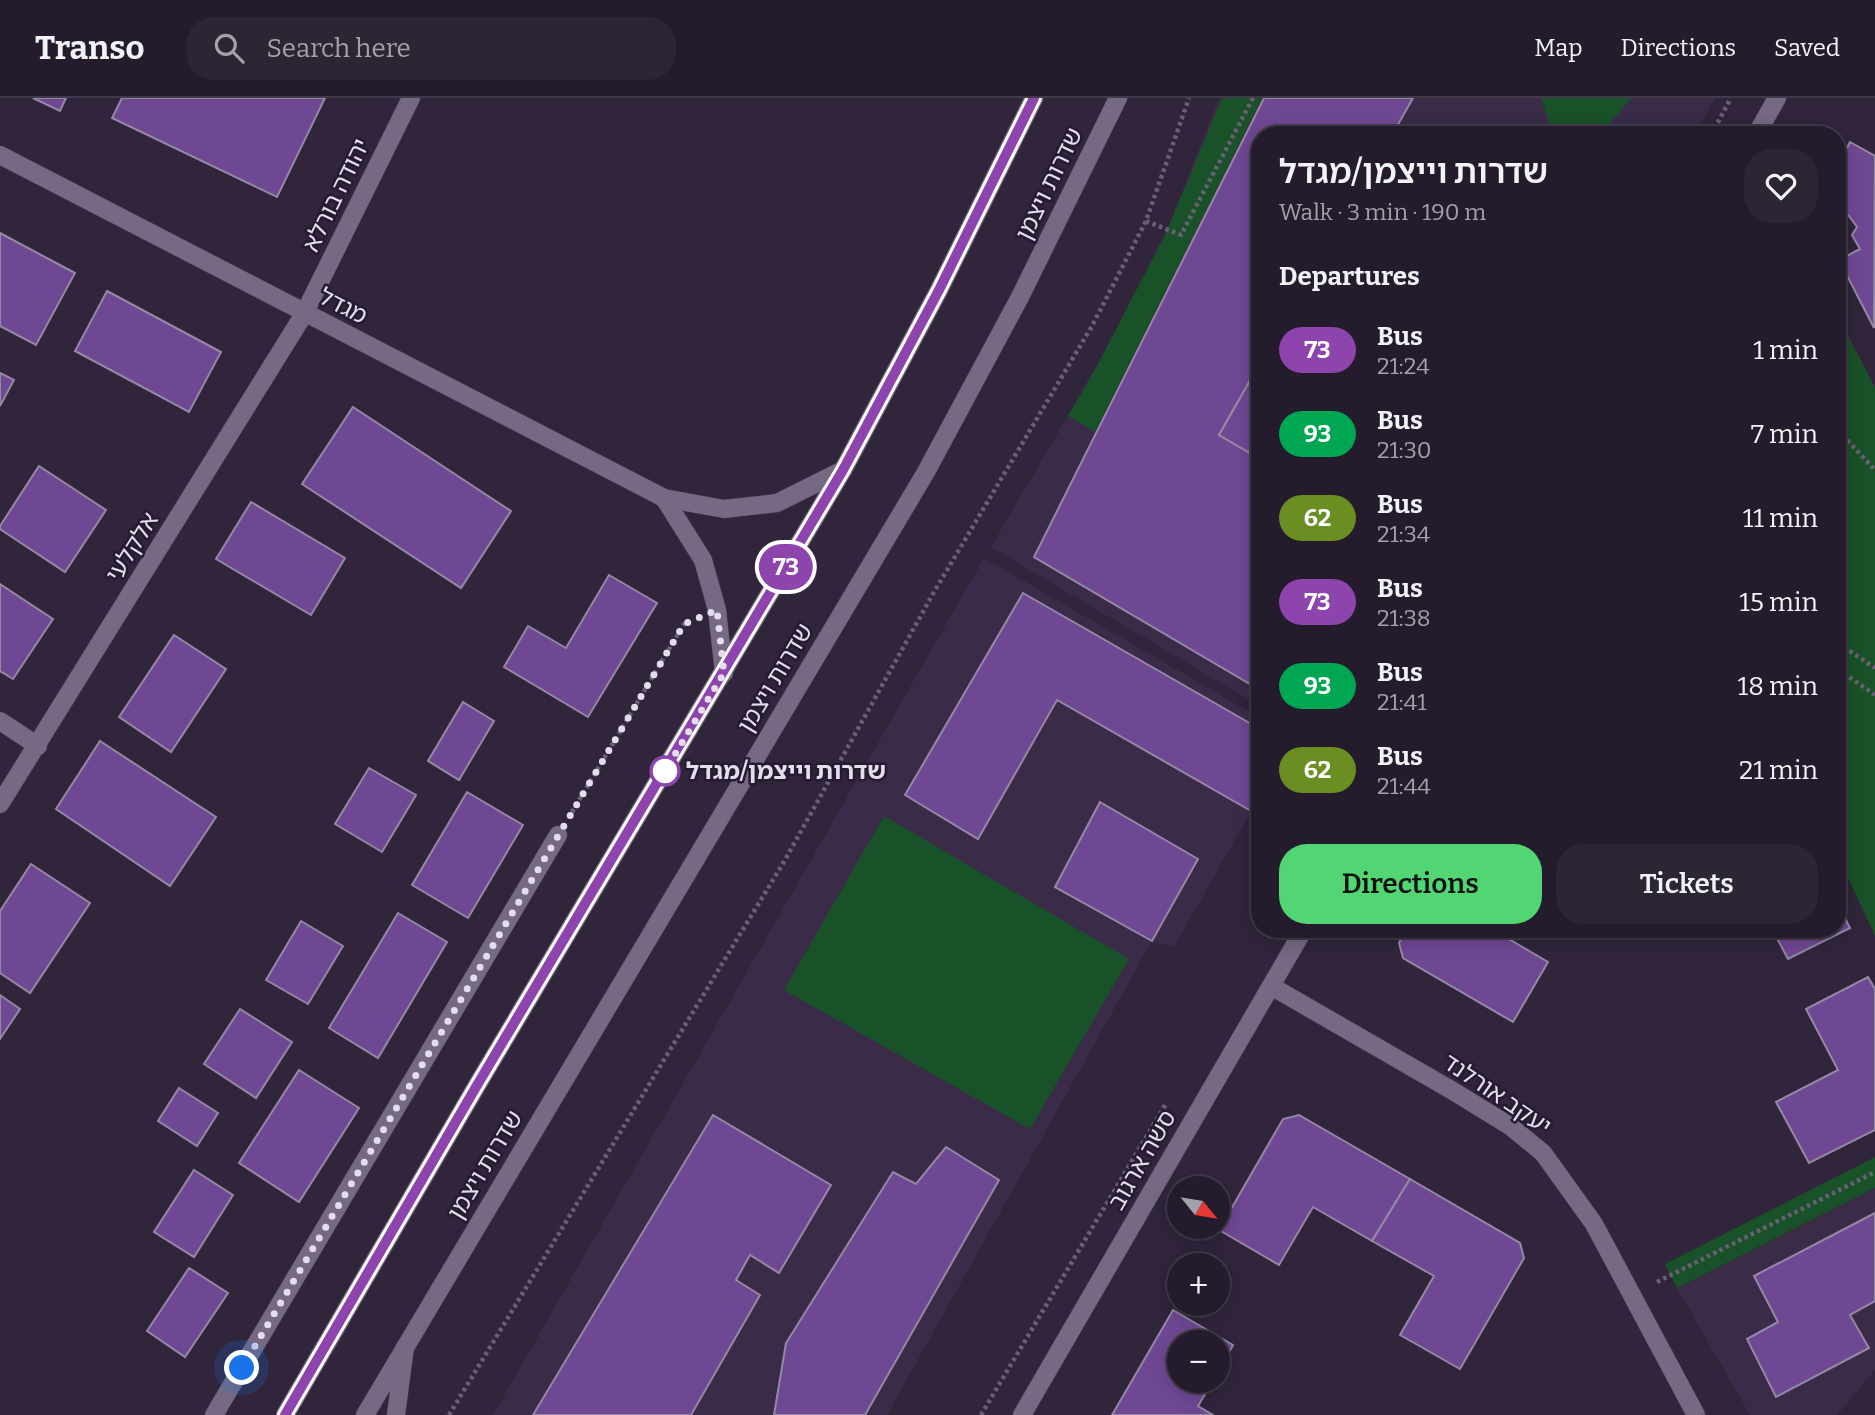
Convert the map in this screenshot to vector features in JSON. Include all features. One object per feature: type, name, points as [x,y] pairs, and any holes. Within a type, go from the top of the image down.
[{"type":"street","name":"יהודה בורלא","points":[[304,314],[411,98]]},
{"type":"street","name":"שדרות ויצמן","points":[[285,1415],[483,1075],[843,470],[939,290],[1034,98]]},
{"type":"street","name":"שדרות ויצמן","points":[[365,1415],[926,472],[1020,297],[1118,98]]},
{"type":"street","points":[[1761,126],[1777,98]]},
{"type":"street","name":"מגדל","points":[[0,155],[664,498],[724,509],[777,503],[843,470]]},
{"type":"street","name":"אלקלעי","points":[[0,804],[304,314]]},
{"type":"street","points":[[664,498],[703,560],[717,610],[724,673]]},
{"type":"street","points":[[0,721],[38,746]]},
{"type":"street","points":[[214,1415],[558,835]]},
{"type":"street","name":"סשה ארגוב","points":[[1021,1415],[1299,938]]},
{"type":"street","name":"יעקב אורלנד","points":[[1271,986],[1453,1091],[1510,1126],[1543,1153],[1594,1224],[1696,1415]]},
{"type":"street","points":[[396,1415],[405,1347]]},
{"type":"path","points":[[449,1415],[785,860],[934,592],[1092,326],[1146,221],[1189,98]]},
{"type":"path","points":[[1146,221],[1181,235],[1253,98]]},
{"type":"path","points":[[1716,126],[1731,98]]},
{"type":"path","points":[[1846,439],[1875,470]]},
{"type":"path","points":[[558,835],[684,624],[717,610]]},
{"type":"path","points":[[1846,648],[1875,668]]},
{"type":"path","points":[[1846,675],[1875,695]]},
{"type":"path","points":[[981,1415],[1173,1091]]},
{"type":"path","points":[[1633,1294],[1875,1172]]},
{"type":"shaded area","points":[[1219,98],[1715,98],[1699,126],[1251,126],[1251,701],[991,547],[1098,364],[1166,233]]},
{"type":"shaded area","points":[[984,558],[1251,713],[1251,812],[1174,947],[1152,941],[887,1415],[493,1415]]},
{"type":"shaded area","points":[[1875,1188],[1875,1370],[1837,1415],[1750,1415],[1677,1288]]},
{"type":"green space","points":[[1222,98],[1262,98],[1095,432],[1068,416],[1166,233]]},
{"type":"green space","points":[[1541,98],[1631,98],[1608,126],[1550,126]]},
{"type":"green space","points":[[1846,332],[1875,387],[1875,936],[1846,873]]},
{"type":"green space","points":[[884,816],[1129,959],[1030,1129],[784,990]]},
{"type":"green space","points":[[1875,1157],[1875,1188],[1677,1288],[1665,1264]]},
{"type":"building","points":[[33,98],[66,98],[60,111]]},
{"type":"building","points":[[122,98],[325,98],[277,197],[112,118]]},
{"type":"building","points":[[1264,98],[1413,98],[1397,126],[1251,126],[1251,379],[1219,435],[1251,454],[1251,685],[1034,557]]},
{"type":"building","points":[[1850,142],[1875,156],[1874,328],[1846,274],[1846,256],[1860,249],[1852,235],[1857,227],[1846,214],[1846,150]]},
{"type":"building","points":[[0,233],[75,273],[36,345],[0,326]]},
{"type":"building","points":[[107,291],[221,352],[189,412],[75,351]]},
{"type":"building","points":[[0,373],[14,380],[0,406]]},
{"type":"building","points":[[1251,379],[1251,454],[1219,435]]},
{"type":"building","points":[[353,407],[511,511],[461,588],[302,484]]},
{"type":"building","points":[[39,466],[106,510],[65,572],[0,529]]},
{"type":"building","points":[[251,502],[345,558],[311,615],[216,559]]},
{"type":"building","points":[[609,575],[657,603],[588,717],[504,667],[528,626],[566,648]]},
{"type":"building","points":[[0,584],[53,619],[13,679],[0,671]]},
{"type":"building","points":[[1023,593],[1251,724],[1251,811],[1057,700],[978,839],[905,795]]},
{"type":"building","points":[[174,635],[226,669],[171,752],[119,717]]},
{"type":"building","points":[[463,702],[494,721],[459,780],[428,761]]},
{"type":"building","points":[[100,741],[216,817],[170,886],[56,809]]},
{"type":"building","points":[[369,768],[416,795],[382,852],[335,824]]},
{"type":"building","points":[[467,792],[523,825],[468,918],[412,885]]},
{"type":"building","points":[[1100,802],[1198,859],[1152,941],[1055,887]]},
{"type":"building","points":[[31,864],[90,903],[30,993],[0,973],[0,911]]},
{"type":"building","points":[[398,913],[447,942],[378,1058],[329,1028]]},
{"type":"building","points":[[301,921],[343,946],[308,1004],[266,980]]},
{"type":"building","points":[[1401,938],[1507,938],[1548,962],[1513,1022],[1403,958],[1399,943]]},
{"type":"building","points":[[1777,938],[1830,938],[1788,959]]},
{"type":"building","points":[[1868,977],[1875,989],[1875,1130],[1809,1163],[1776,1102],[1838,1070],[1806,1009]]},
{"type":"building","points":[[0,995],[20,1009],[0,1039]]},
{"type":"building","points":[[240,1009],[292,1042],[256,1098],[204,1064]]},
{"type":"building","points":[[299,1070],[359,1108],[299,1202],[239,1163]]},
{"type":"building","points":[[179,1088],[218,1113],[197,1146],[158,1121]]},
{"type":"building","points":[[713,1115],[831,1185],[779,1273],[750,1255],[736,1280],[760,1295],[691,1415],[533,1415]]},
{"type":"building","points":[[1299,1115],[1410,1179],[1372,1241],[1313,1207],[1279,1265],[1230,1236],[1230,1211],[1283,1119]]},
{"type":"building","points":[[946,1147],[999,1180],[865,1415],[774,1415],[786,1343],[893,1172],[916,1184]]},
{"type":"building","points":[[194,1170],[233,1195],[194,1257],[154,1232]]},
{"type":"building","points":[[1410,1179],[1520,1243],[1524,1258],[1460,1369],[1400,1335],[1434,1276],[1372,1241]]},
{"type":"building","points":[[1875,1213],[1875,1301],[1850,1315],[1869,1348],[1776,1397],[1747,1339],[1778,1322],[1754,1276]]},
{"type":"building","points":[[189,1268],[228,1293],[185,1357],[147,1331]]},
{"type":"building","points":[[1170,1316],[1183,1316],[1207,1330],[1167,1330],[1167,1393],[1206,1393],[1198,1406],[1213,1415],[1112,1415]]},
{"type":"bus line","name":"73","points":[[285,1415],[476,1087],[843,470],[939,290],[1034,98]]},
{"type":"place","name":"שדרות וייצמן/מגדל","points":[[665,771]]},
{"type":"route","points":[[242,1368],[684,624],[717,610],[724,673],[665,771]]}]
